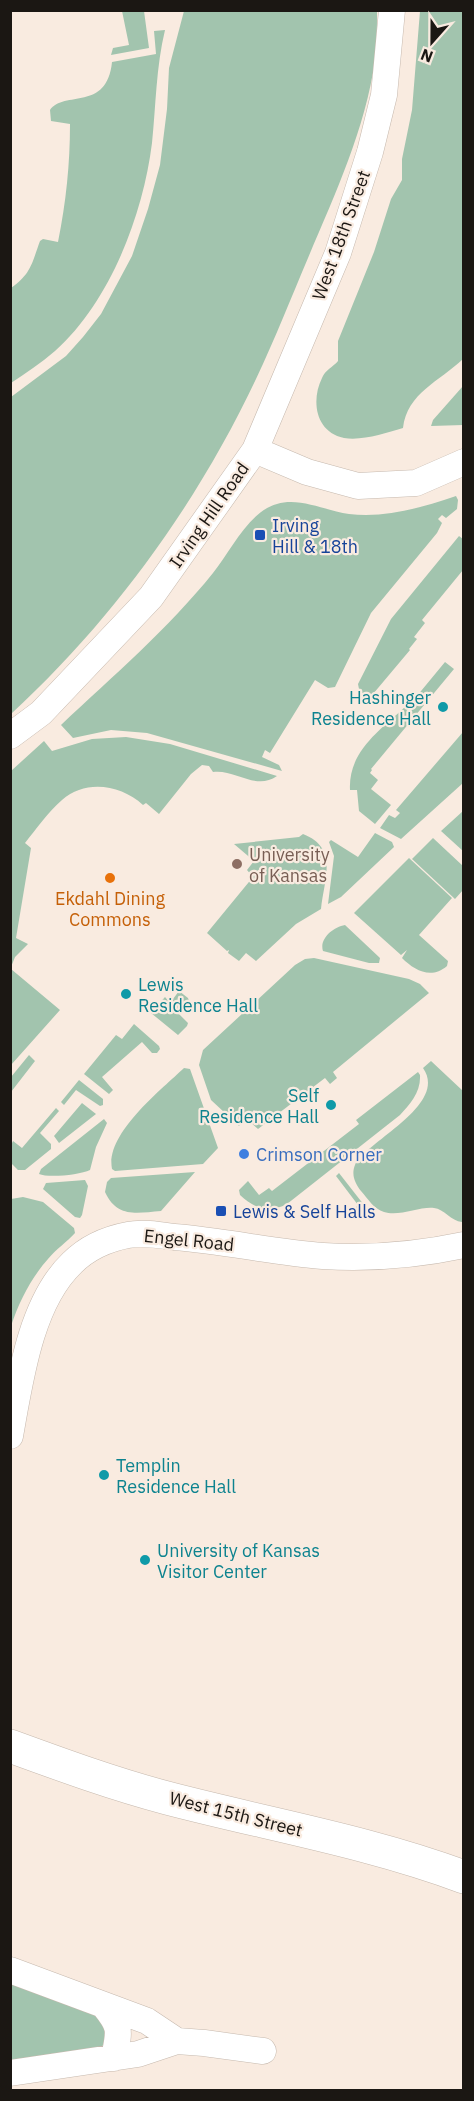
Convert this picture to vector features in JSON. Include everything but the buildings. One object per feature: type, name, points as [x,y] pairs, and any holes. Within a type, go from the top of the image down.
[{"type":"street","name":"West 18th Street","points":[[255,450],[338,253],[370,152],[384,95],[392,10]]},
{"type":"street","name":"Irving Hill Road","points":[[10,736],[41,713],[151,597],[255,450],[307,472],[358,486],[416,483],[464,462]]},
{"type":"street","name":"Engel Road","points":[[10,1436],[33,1330],[48,1295],[71,1264],[87,1250],[103,1241],[131,1234],[162,1235],[321,1256],[353,1257],[393,1256],[464,1245]]},
{"type":"street","name":"West 15th Street","points":[[10,1746],[110,1782],[191,1804],[351,1841],[464,1877]]},
{"type":"street","points":[[10,1970],[147,2021],[177,2041]]},
{"type":"street","points":[[105,2007],[116,2021],[118,2035],[114,2058]]},
{"type":"street","points":[[10,2073],[138,2054],[177,2041],[263,2051]]},
{"type":"green space","points":[[122,11],[144,11],[149,48],[111,55],[113,48],[129,45]]},
{"type":"green space","points":[[184,11],[377,11],[375,60],[364,111],[357,137],[338,186],[270,349],[233,425],[207,471],[150,558],[118,600],[84,640],[11,714],[11,397],[66,356],[83,337],[101,314],[132,256],[160,165],[169,68]]},
{"type":"green space","points":[[420,11],[463,11],[463,359],[418,397],[406,416],[403,428],[366,437],[344,438],[334,435],[321,422],[316,405],[317,396],[323,375],[338,361],[338,341],[374,252],[391,199],[402,180],[402,159],[412,110]]},
{"type":"green space","points":[[165,30],[148,171],[132,228],[121,256],[92,308],[75,331],[55,351],[11,383],[11,288],[27,273],[40,241],[43,239],[58,242],[63,212],[70,124],[51,121],[50,110],[56,104],[94,94],[102,88],[108,78],[112,62],[156,54],[154,31]]},
{"type":"green space","points":[[463,386],[463,425],[431,426],[433,420]]},
{"type":"green space","points":[[456,496],[457,509],[446,518],[442,515],[438,519],[442,523],[437,533],[371,613],[335,687],[328,688],[315,680],[270,753],[265,750],[262,757],[279,765],[282,771],[147,733],[111,730],[73,738],[61,725],[140,652],[178,613],[213,573],[241,533],[257,515],[267,508],[286,502],[295,502],[349,514],[376,515],[417,508]]},
{"type":"green space","points":[[459,536],[463,539],[463,570],[422,620],[425,623],[414,637],[417,639],[410,650],[373,694],[363,694],[358,684],[391,619]]},
{"type":"green space","points":[[445,662],[454,669],[371,769],[370,773],[378,780],[371,789],[391,805],[375,824],[359,811],[357,790],[350,790],[354,764],[367,743],[405,707],[407,708]]},
{"type":"green space","points":[[463,732],[463,783],[401,839],[380,828],[389,815],[395,818],[400,813],[396,810]]},
{"type":"green space","points":[[126,737],[170,744],[277,776],[269,780],[253,781],[229,773],[213,772],[209,766],[202,765],[191,774],[159,814],[146,803],[143,805],[114,789],[92,787],[71,793],[47,815],[25,843],[31,848],[16,938],[28,944],[15,957],[11,967],[11,771],[44,741],[52,751],[92,739]]},
{"type":"green space","points":[[463,811],[463,851],[441,831]]},
{"type":"green space","points":[[375,833],[392,842],[394,847],[341,897],[328,904],[334,856],[329,842],[331,840],[358,857]]},
{"type":"green space","points":[[303,834],[321,847],[325,856],[327,866],[321,909],[296,924],[256,961],[246,953],[239,961],[207,933],[253,877],[247,870],[254,861],[234,844],[299,837]]},
{"type":"green space","points":[[433,838],[463,866],[463,890],[455,899],[412,859]]},
{"type":"green space","points":[[409,858],[452,898],[419,935],[448,961],[447,966],[435,972],[423,972],[412,966],[402,958],[407,950],[401,955],[354,913]]},
{"type":"green space","points":[[345,925],[380,958],[379,963],[369,963],[323,951],[323,942],[328,934]]},
{"type":"green space","points":[[314,958],[409,979],[420,984],[429,993],[333,1072],[337,1078],[330,1084],[325,1078],[258,1129],[248,1120],[256,1112],[254,1110],[239,1126],[211,1100],[199,1065],[203,1050],[295,965],[305,959]]},
{"type":"green space","points":[[11,969],[60,1010],[10,1065]]},
{"type":"green space","points":[[179,991],[189,1001],[178,1013],[188,1023],[178,1035],[151,1013],[165,997],[170,1003]]},
{"type":"green space","points":[[134,1024],[160,1049],[157,1053],[152,1053],[142,1042],[102,1077],[113,1090],[109,1094],[84,1074],[116,1035],[122,1039]]},
{"type":"green space","points":[[29,1055],[35,1061],[11,1092],[11,1077]]},
{"type":"green space","points":[[431,1061],[463,1091],[462,1222],[434,1208],[396,1213],[380,1211],[355,1182],[355,1165],[362,1156],[416,1109],[425,1096],[428,1082],[423,1068]]},
{"type":"green space","points":[[184,1068],[190,1069],[218,1148],[203,1164],[115,1171],[112,1169],[112,1156],[126,1127],[149,1100]]},
{"type":"green space","points":[[418,1072],[420,1081],[417,1092],[400,1115],[287,1204],[267,1209],[256,1206],[240,1195],[239,1190],[248,1181],[259,1195],[269,1188],[272,1191],[359,1124],[356,1120]]},
{"type":"green space","points":[[79,1080],[103,1099],[103,1105],[100,1106],[76,1090],[64,1105],[61,1102]]},
{"type":"green space","points":[[82,1103],[96,1114],[59,1143],[54,1136]]},
{"type":"green space","points":[[56,1108],[59,1111],[40,1133],[51,1144],[51,1149],[25,1170],[18,1170],[11,1163],[13,1141],[22,1148]]},
{"type":"green space","points":[[104,1119],[107,1123],[96,1147],[90,1170],[64,1175],[39,1174],[41,1169]]},
{"type":"green space","points":[[195,1172],[161,1211],[135,1213],[121,1210],[115,1206],[105,1192],[107,1182],[111,1178]]},
{"type":"green space","points":[[339,1173],[364,1205],[363,1215],[354,1215],[352,1211],[358,1205],[336,1176]]},
{"type":"green space","points":[[85,1180],[88,1186],[80,1218],[75,1217],[43,1189],[46,1183]]},
{"type":"green space","points":[[23,1197],[43,1202],[74,1228],[75,1233],[51,1255],[36,1274],[11,1326],[11,1199]]},
{"type":"green space","points":[[11,1980],[97,2013],[107,2029],[104,2045],[96,2049],[11,2063]]},
{"type":"place","name":"Irving Hill & 18th","points":[[260,535]]},
{"type":"place","name":"Hashinger Residence Hall","points":[[443,707]]},
{"type":"place","name":"University of Kansas","points":[[237,864]]},
{"type":"place","name":"Ekdahl Dining Commons","points":[[110,878]]},
{"type":"place","name":"Lewis Residence Hall","points":[[126,994]]},
{"type":"place","name":"Self Residence Hall","points":[[331,1105]]},
{"type":"place","name":"Crimson Corner","points":[[244,1154]]},
{"type":"place","name":"Lewis & Self Halls","points":[[221,1211]]},
{"type":"place","name":"Templin Residence Hall","points":[[104,1475]]},
{"type":"place","name":"University of Kansas Visitor Center","points":[[145,1560]]}]
